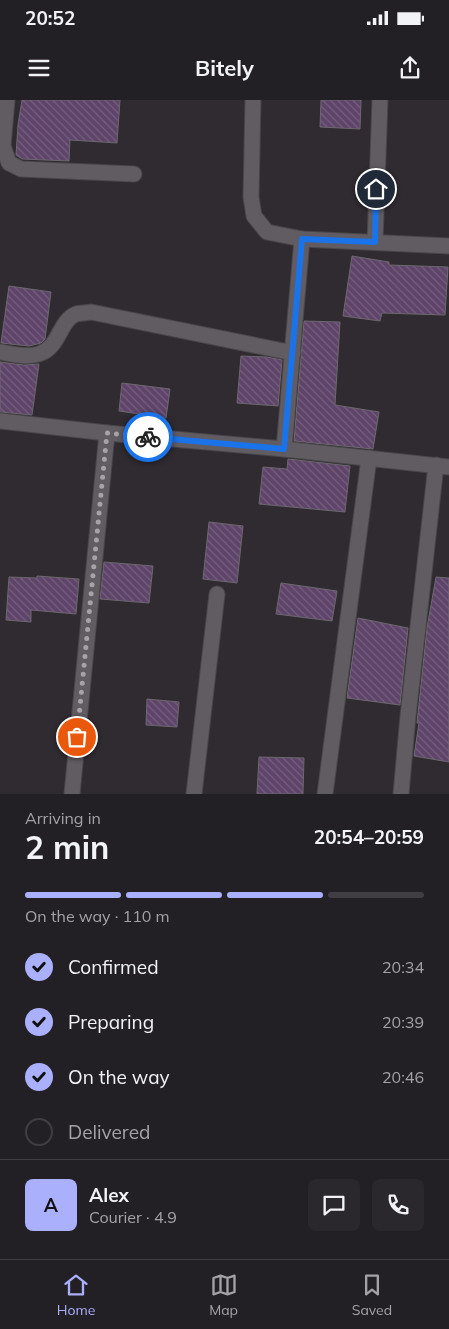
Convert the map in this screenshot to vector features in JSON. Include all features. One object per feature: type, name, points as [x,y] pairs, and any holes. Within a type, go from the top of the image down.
[{"type":"street","points":[[7,100],[4,146],[9,163],[22,169],[134,174]]},
{"type":"street","points":[[253,100],[251,197],[254,216],[267,232],[302,239],[449,246]]},
{"type":"street","points":[[375,242],[380,100]]},
{"type":"street","points":[[284,449],[302,239]]},
{"type":"street","points":[[0,352],[24,355],[40,354],[55,344],[65,324],[75,314],[91,312],[293,353]]},
{"type":"street","points":[[0,421],[443,466],[408,716],[401,794]]},
{"type":"street","points":[[72,794],[107,433]]},
{"type":"street","points":[[325,794],[369,458]]},
{"type":"street","points":[[194,794],[216,594]]},
{"type":"building","points":[[22,100],[120,100],[117,143],[70,140],[69,161],[22,159],[16,155]]},
{"type":"building","points":[[321,100],[361,100],[360,129],[320,127]]},
{"type":"building","points":[[352,256],[389,262],[389,265],[448,267],[445,315],[382,313],[380,321],[343,316]]},
{"type":"building","points":[[9,286],[51,292],[45,339],[41,343],[29,346],[1,343]]},
{"type":"building","points":[[304,321],[340,322],[335,405],[379,412],[373,449],[294,441]]},
{"type":"building","points":[[241,356],[267,357],[282,360],[278,406],[237,403]]},
{"type":"building","points":[[0,362],[24,365],[39,364],[32,415],[0,412]]},
{"type":"building","points":[[122,383],[170,389],[166,418],[119,411]]},
{"type":"building","points":[[288,459],[350,466],[345,512],[259,504],[263,467],[287,469]]},
{"type":"building","points":[[209,522],[243,526],[237,583],[203,579]]},
{"type":"building","points":[[104,562],[153,566],[149,603],[100,599]]},
{"type":"building","points":[[37,576],[79,579],[76,614],[31,610],[31,622],[6,620],[9,577],[37,578]]},
{"type":"building","points":[[436,577],[449,578],[449,762],[414,756],[419,723],[417,723],[427,628]]},
{"type":"building","points":[[281,583],[337,591],[332,621],[276,614]]},
{"type":"building","points":[[358,618],[408,628],[400,705],[347,698]]},
{"type":"building","points":[[147,699],[179,702],[177,727],[146,725]]},
{"type":"building","points":[[259,757],[304,758],[303,794],[257,794]]},
{"type":"way so far","points":[[77,737],[107,433],[148,437]]},
{"type":"route","points":[[148,437],[284,449],[302,239],[375,242],[376,189]]}]
